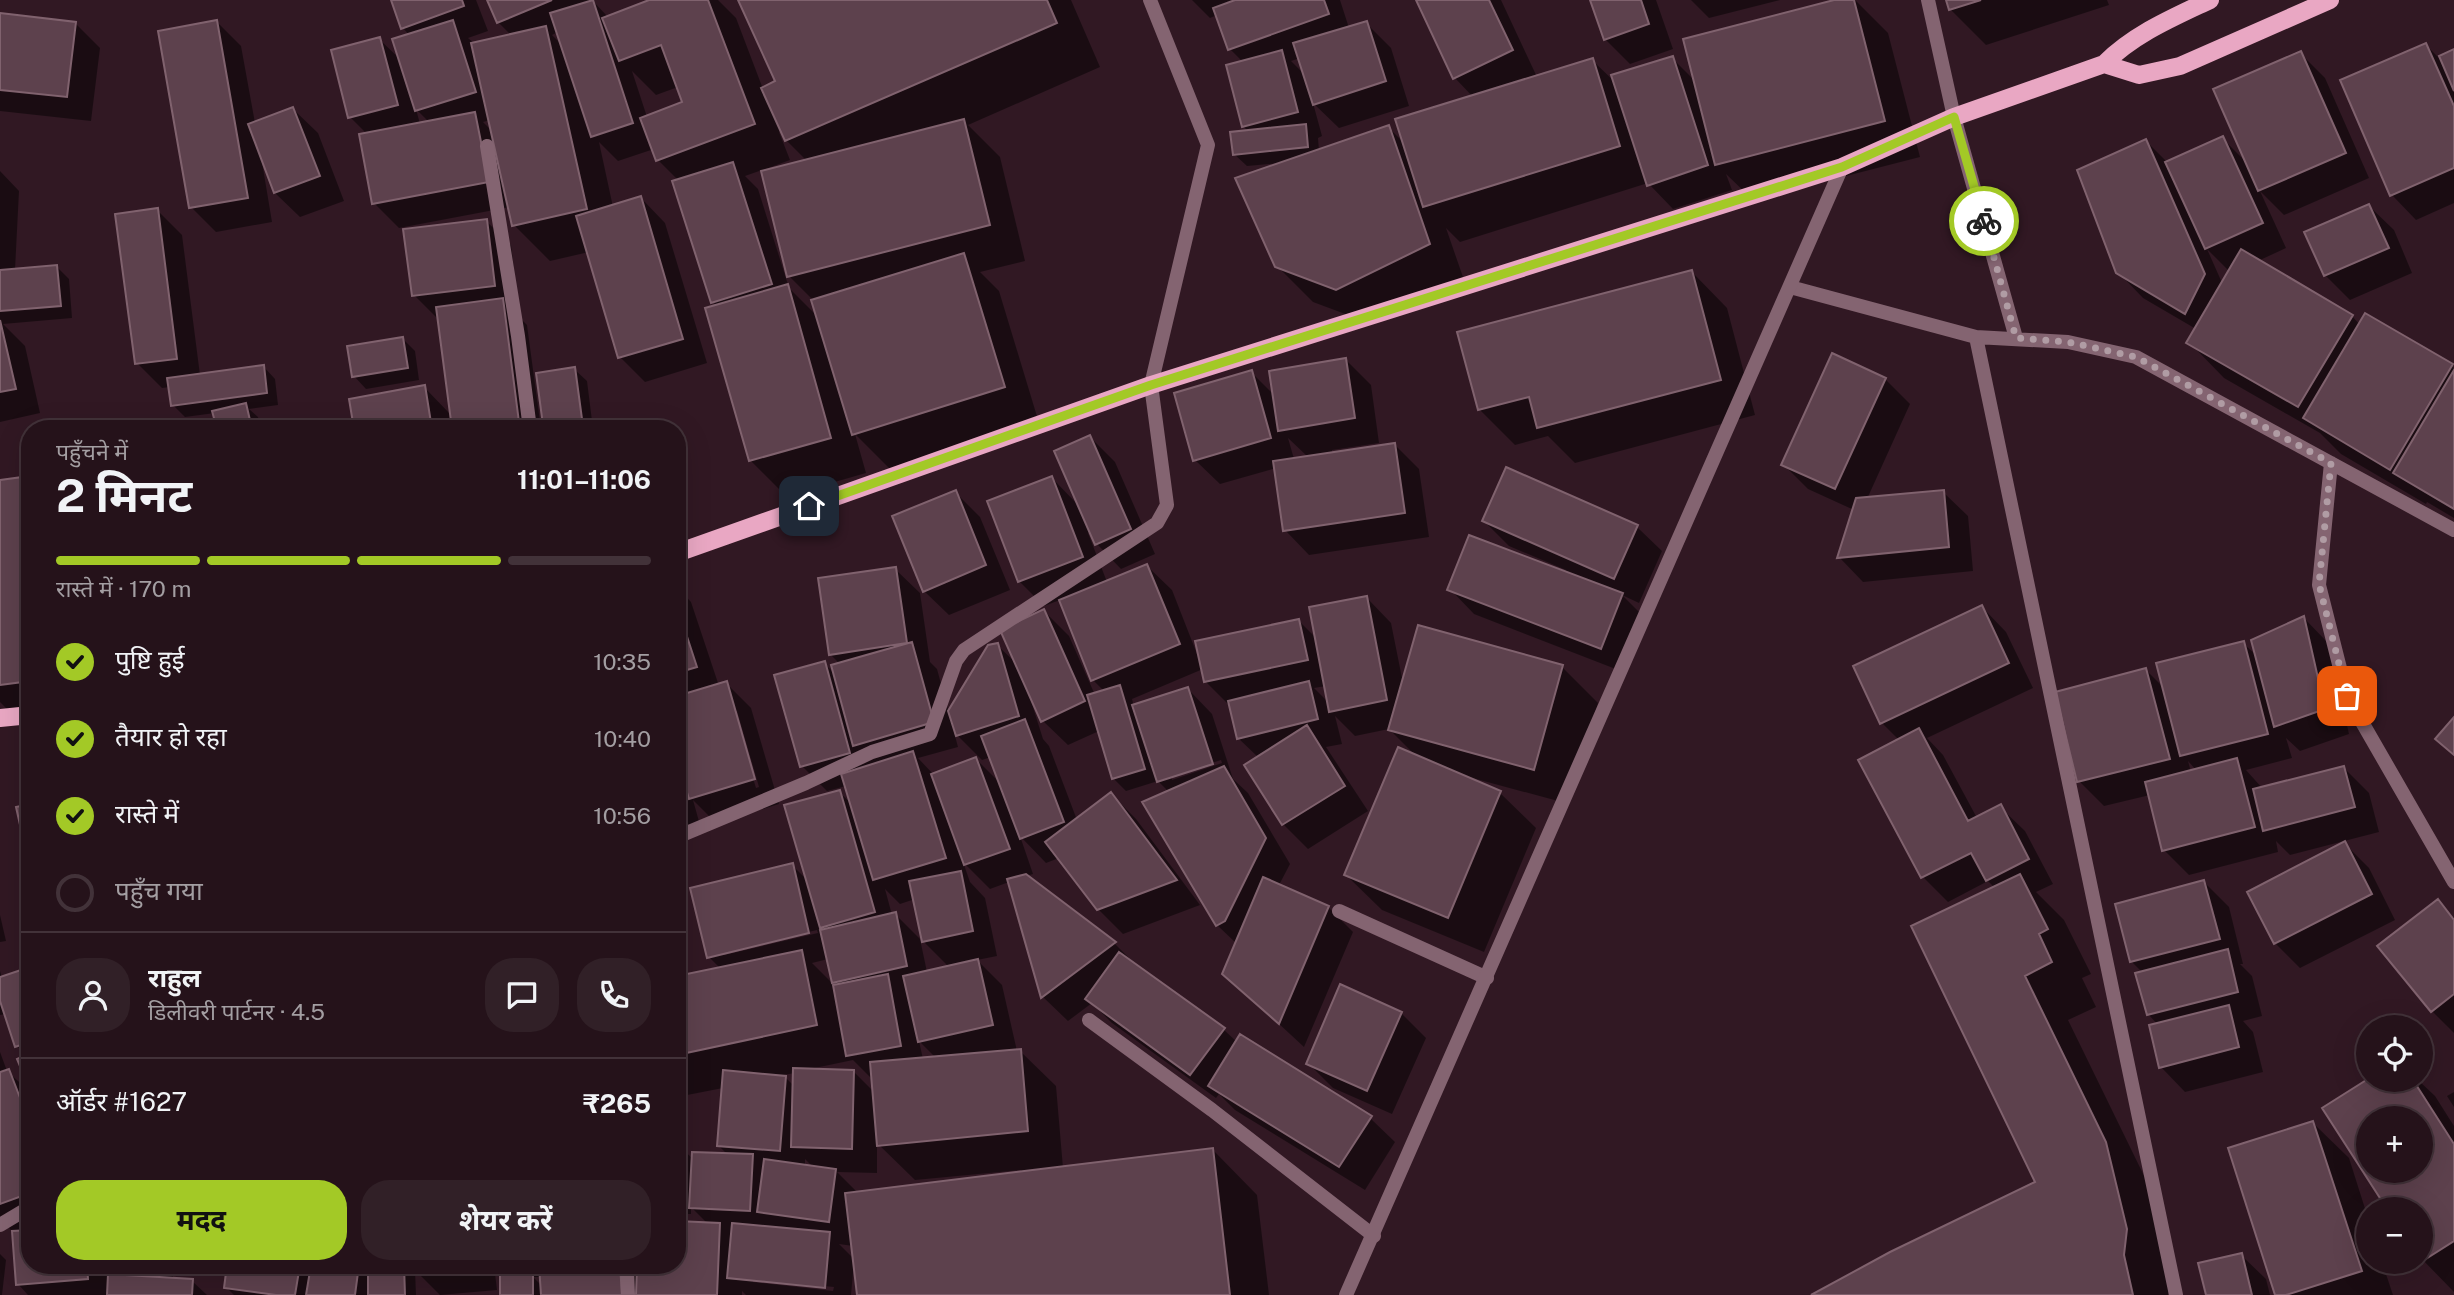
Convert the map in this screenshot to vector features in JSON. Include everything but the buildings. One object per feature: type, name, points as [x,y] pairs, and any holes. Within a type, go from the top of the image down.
[{"type":"main road","points":[[686,549],[1151,385],[1842,167],[1954,117],[2104,64],[2122,46],[2150,29],[2210,0]]},
{"type":"main road","points":[[2104,64],[2139,75],[2180,66],[2330,0]]},
{"type":"main road","points":[[0,718],[21,716]]},
{"type":"street","points":[[686,833],[872,751],[930,734],[956,661],[964,650],[1157,523],[1167,505],[1151,385],[1208,145],[1150,0]]},
{"type":"street","points":[[1928,0],[1954,117],[2016,338]]},
{"type":"street","points":[[487,146],[529,420]]},
{"type":"street","points":[[1346,1295],[1842,167]]},
{"type":"street","points":[[1790,287],[1976,337],[2068,342],[2136,357],[2454,530]]},
{"type":"street","points":[[1976,337],[2176,1295]]},
{"type":"street","points":[[2331,463],[2319,584],[2347,696],[2454,882]]},
{"type":"street","points":[[1339,911],[1487,978]]},
{"type":"street","points":[[1089,1020],[1212,1110],[1374,1236]]},
{"type":"street","points":[[0,1225],[21,1212]]},
{"type":"street","points":[[627,1274],[628,1295]]},
{"type":"way so far","points":[[1984,221],[2016,338],[2068,342],[2136,357],[2331,463],[2319,584],[2347,696]]},
{"type":"route","points":[[809,506],[1151,385],[1842,167],[1954,117],[1984,221]]}]
